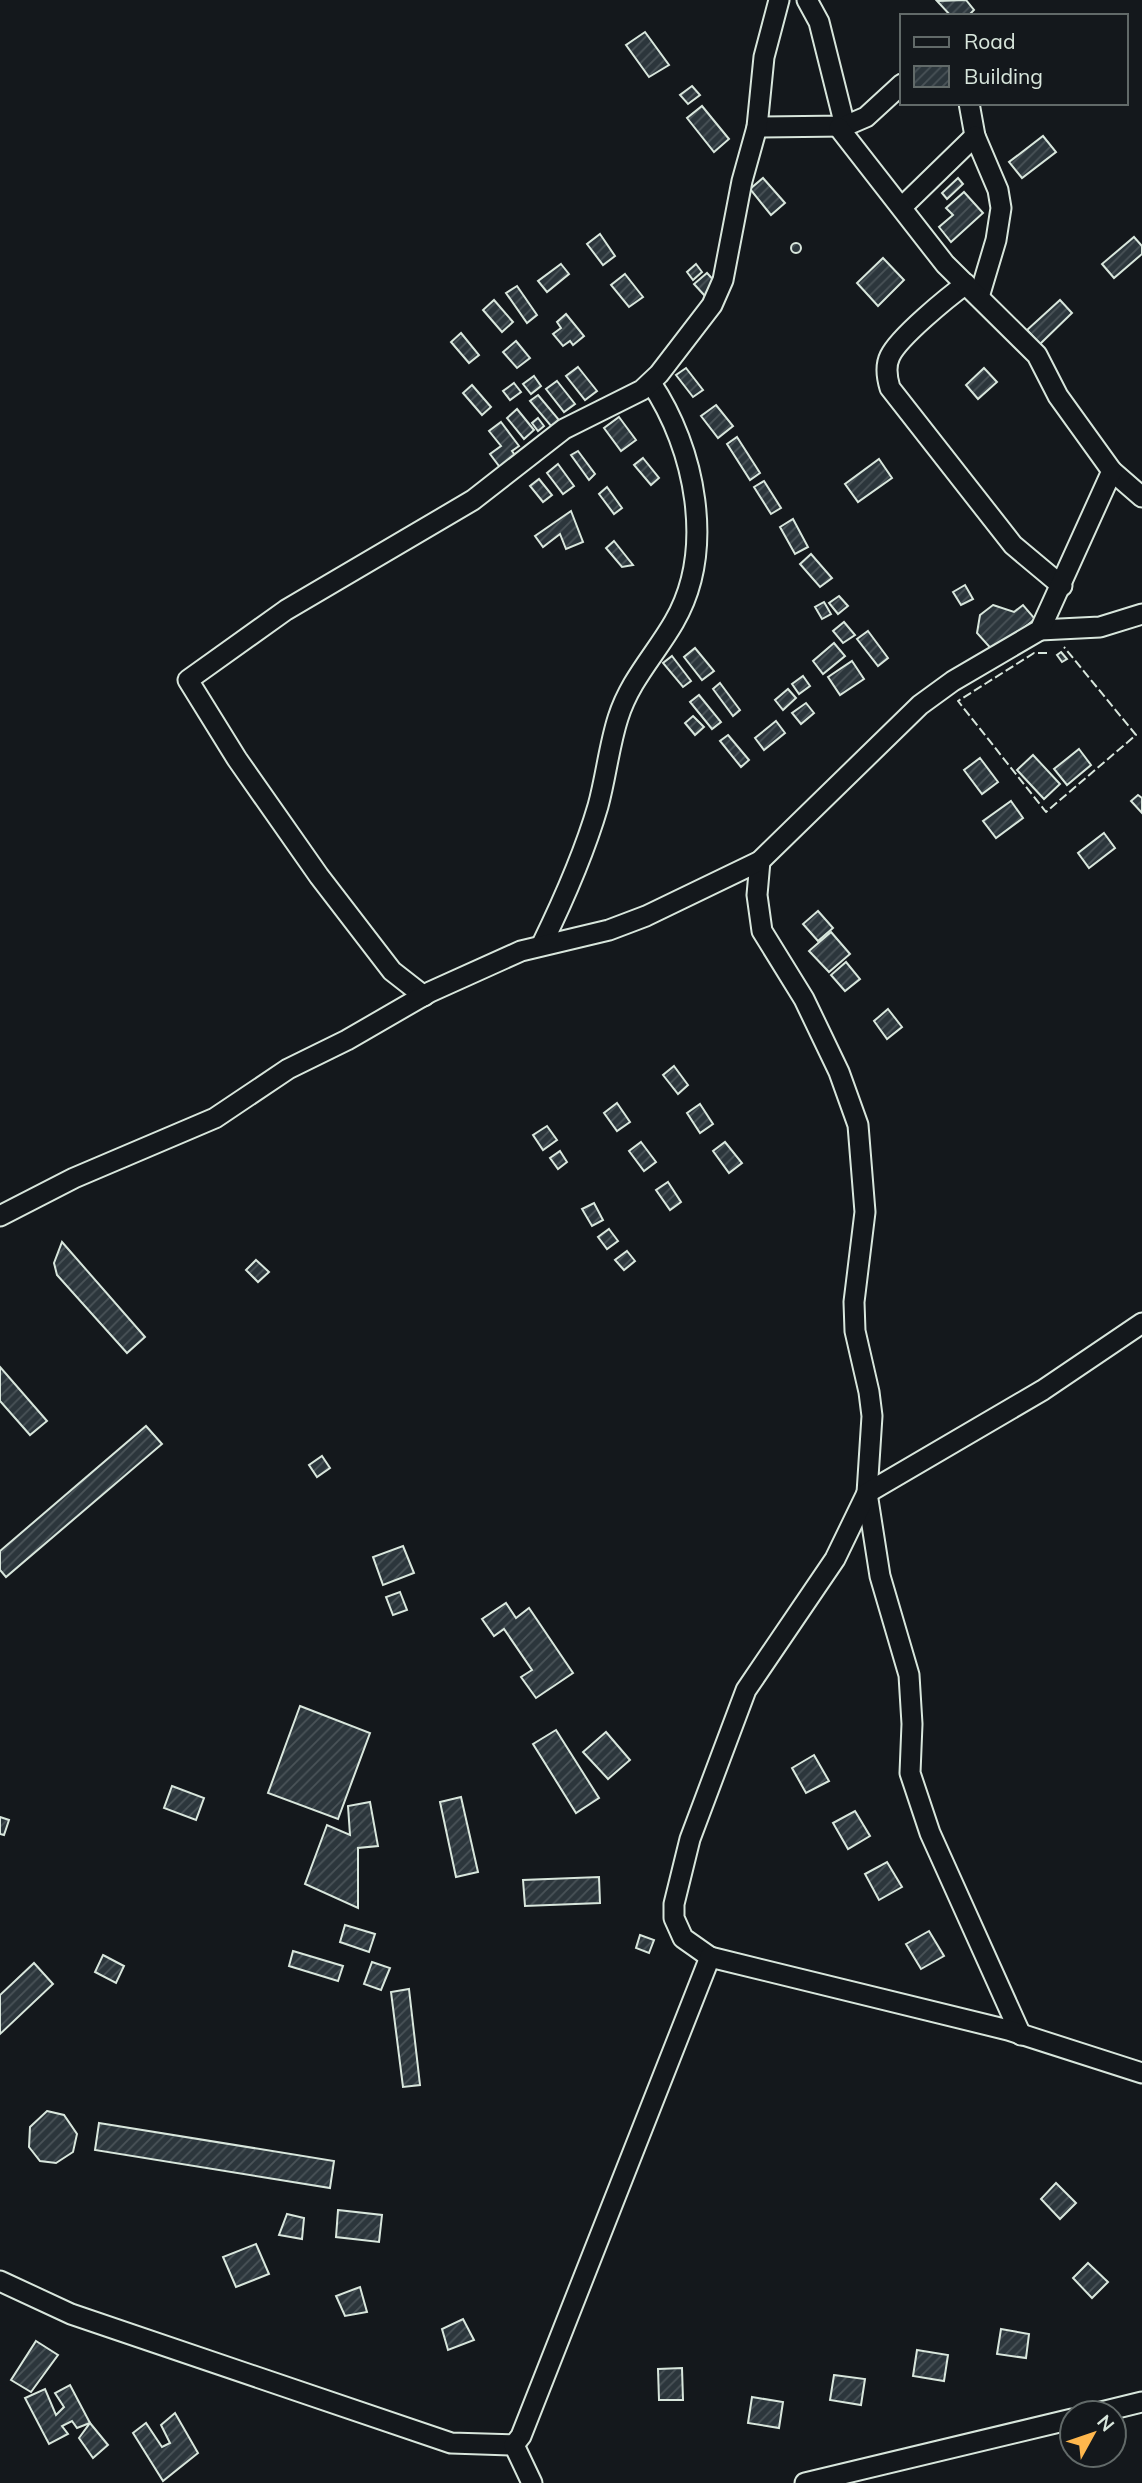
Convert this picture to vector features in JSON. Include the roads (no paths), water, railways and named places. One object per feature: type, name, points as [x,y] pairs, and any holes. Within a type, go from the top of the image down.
[{"type":"street","points":[[424,996],[392,971],[319,876],[237,759],[189,684],[189,677],[286,610],[473,499],[564,429],[651,383],[719,291],[742,181],[757,127],[764,57],[779,0]]},
{"type":"street","points":[[807,0],[819,22],[842,127],[946,264],[1037,355],[1058,396],[1112,471],[1142,497]]},
{"type":"street","points":[[757,127],[842,127],[866,117],[900,86]]},
{"type":"street","points":[[969,105],[975,136],[998,190],[1001,208],[996,240],[973,290]]},
{"type":"street","points":[[902,207],[975,136]]},
{"type":"street","points":[[973,290],[949,296],[891,353],[887,370],[890,388],[1013,545],[1062,586]]},
{"type":"street","points":[[542,944],[568,892],[587,841],[606,776],[618,719],[627,695],[638,672],[674,621],[693,565],[696,527],[692,481],[673,424],[651,383]]},
{"type":"street","points":[[1041,630],[1112,471]]},
{"type":"street","points":[[0,1216],[74,1178],[215,1118],[288,1069],[347,1040],[424,996],[542,944],[609,930],[646,916],[760,861],[920,705],[953,681],[1041,630],[1100,628],[1142,614]]},
{"type":"street","points":[[760,861],[757,895],[762,930],[804,999],[839,1072],[858,1125],[865,1212],[854,1302],[855,1331],[872,1416],[867,1455],[867,1493],[880,1576],[909,1675],[912,1724],[910,1773],[917,1800],[1021,2035]]},
{"type":"street","points":[[1142,1323],[1043,1390],[867,1493],[835,1559],[746,1690],[690,1839],[674,1904],[674,1918],[683,1938],[710,1957],[1021,2035],[1142,2073]]},
{"type":"street","points":[[514,2445],[521,2436],[710,1957]]},
{"type":"street","points":[[0,2281],[71,2314],[451,2443],[514,2445]]},
{"type":"street","points":[[805,2483],[1058,2422]]},
{"type":"street","points":[[514,2445],[532,2483]]}]
